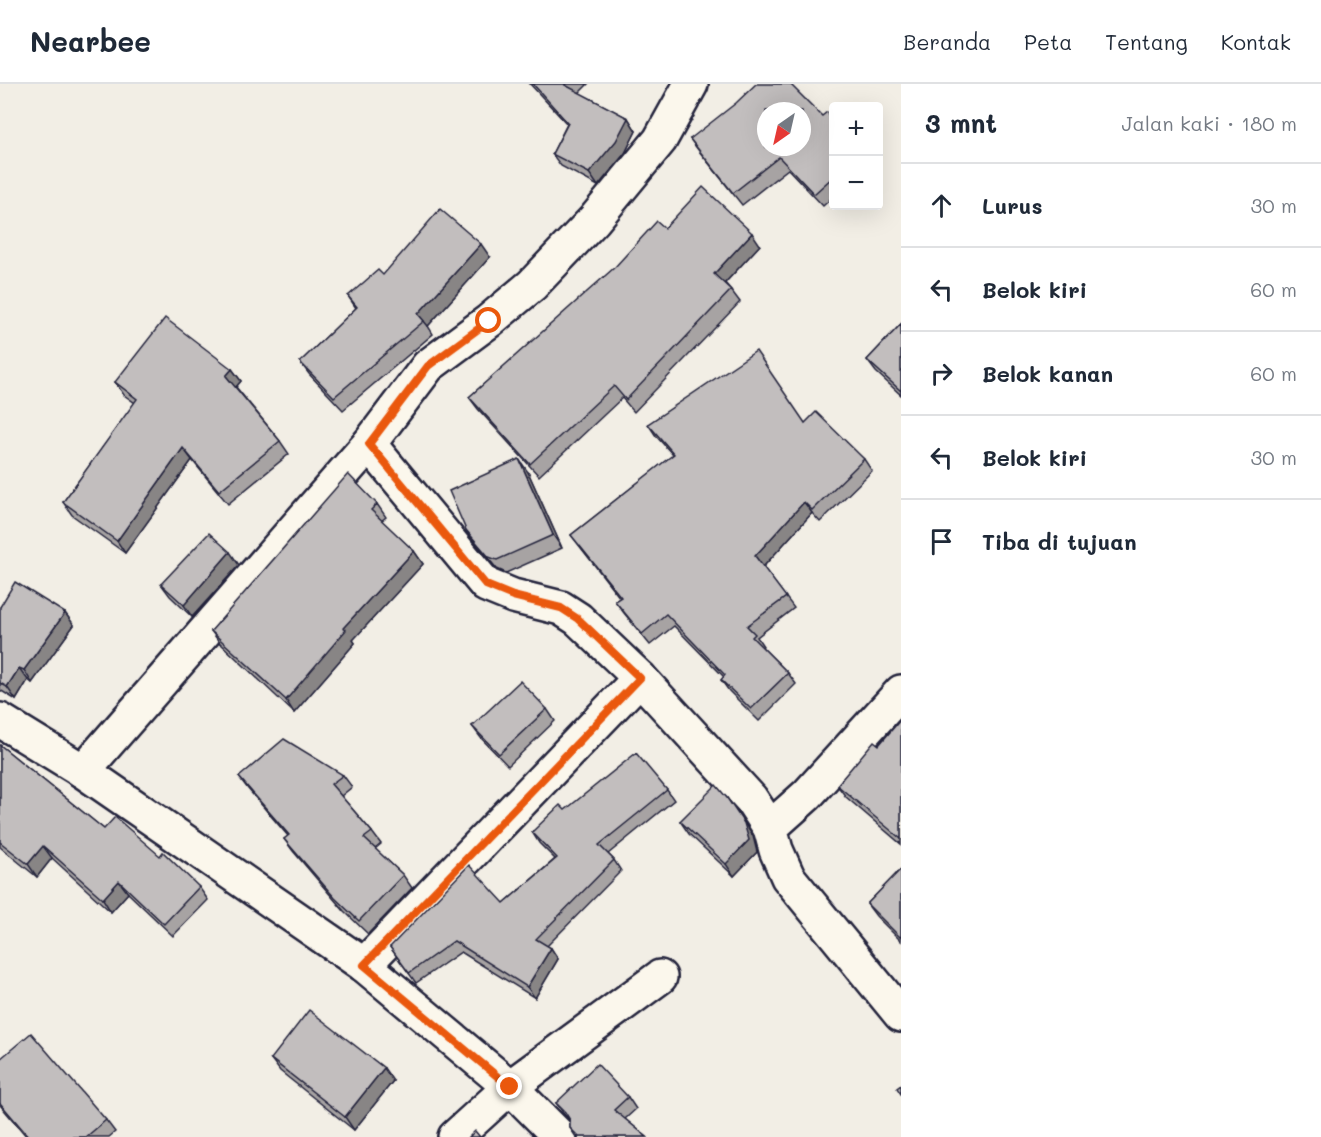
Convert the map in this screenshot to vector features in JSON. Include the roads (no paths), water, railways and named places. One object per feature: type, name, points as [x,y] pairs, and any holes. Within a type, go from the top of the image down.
[{"type":"street","points":[[83,771],[369,444],[428,366],[489,321],[531,285],[594,219],[660,140],[691,84]]},
{"type":"street","points":[[369,444],[486,585],[513,596],[561,608],[578,619],[640,678],[751,799],[770,828],[788,877],[901,1015]]},
{"type":"street","points":[[364,965],[640,678]]},
{"type":"street","points":[[770,828],[807,795],[901,692]]},
{"type":"street","points":[[0,720],[83,771],[364,965],[510,1087],[560,1137]]},
{"type":"street","points":[[455,1137],[510,1087],[660,977]]}]
